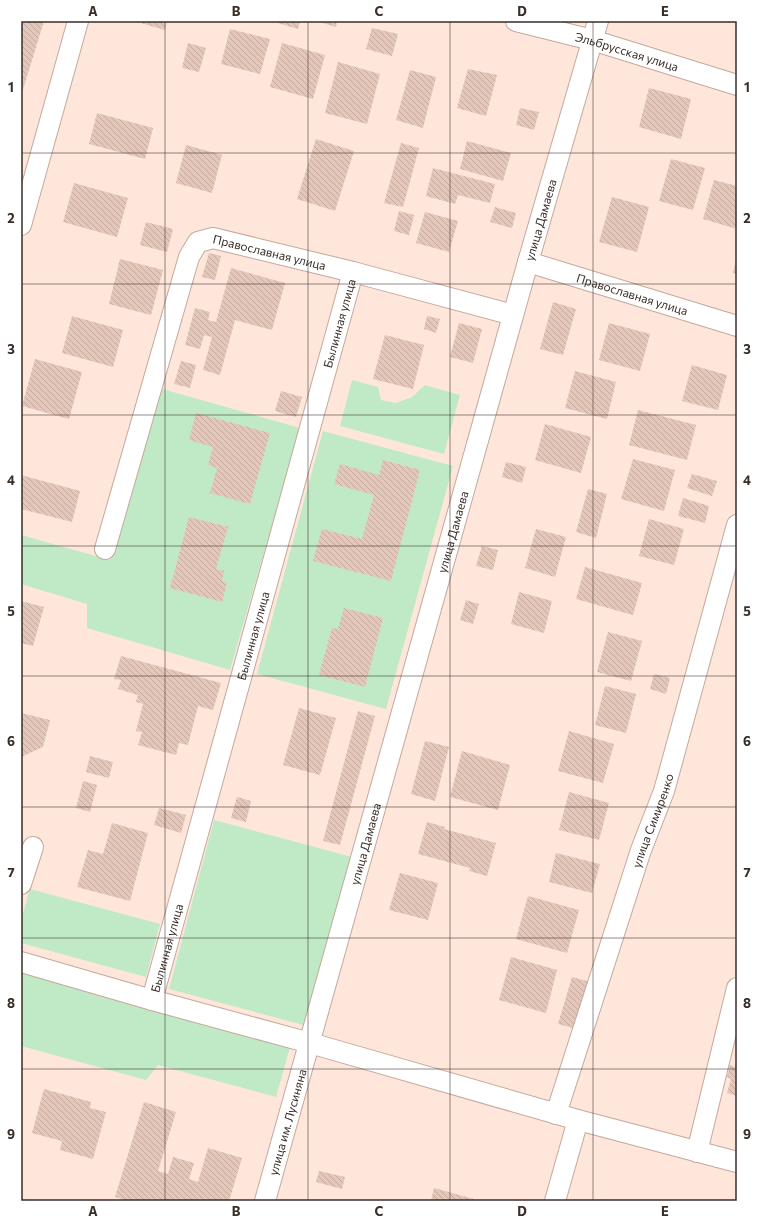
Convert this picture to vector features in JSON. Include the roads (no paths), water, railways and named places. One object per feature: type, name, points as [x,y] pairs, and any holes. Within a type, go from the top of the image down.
[{"type":"street","points":[[21,224],[78,21]]},
{"type":"street","name":"Эльбрусская улица","points":[[516,21],[592,40],[737,85]]},
{"type":"street","name":"улица Дамаева","points":[[310,1042],[528,262],[598,21]]},
{"type":"street","name":"Православная улица","points":[[105,549],[189,258],[198,242],[213,238],[353,272],[514,315]]},
{"type":"street","name":"Православная улица","points":[[528,262],[737,326]]},
{"type":"street","name":"Былинная улица","points":[[152,1000],[353,272]]},
{"type":"street","name":"улица Симиренко","points":[[556,1114],[642,850],[664,791],[737,525]]},
{"type":"street","points":[[21,884],[32,847]]},
{"type":"street","points":[[21,962],[152,1000],[310,1042],[556,1114],[737,1162]]},
{"type":"street","points":[[697,1152],[737,988]]},
{"type":"street","name":"улица им. Лусиняна","points":[[266,1201],[310,1042]]},
{"type":"street","points":[[555,1201],[578,1120]]}]
